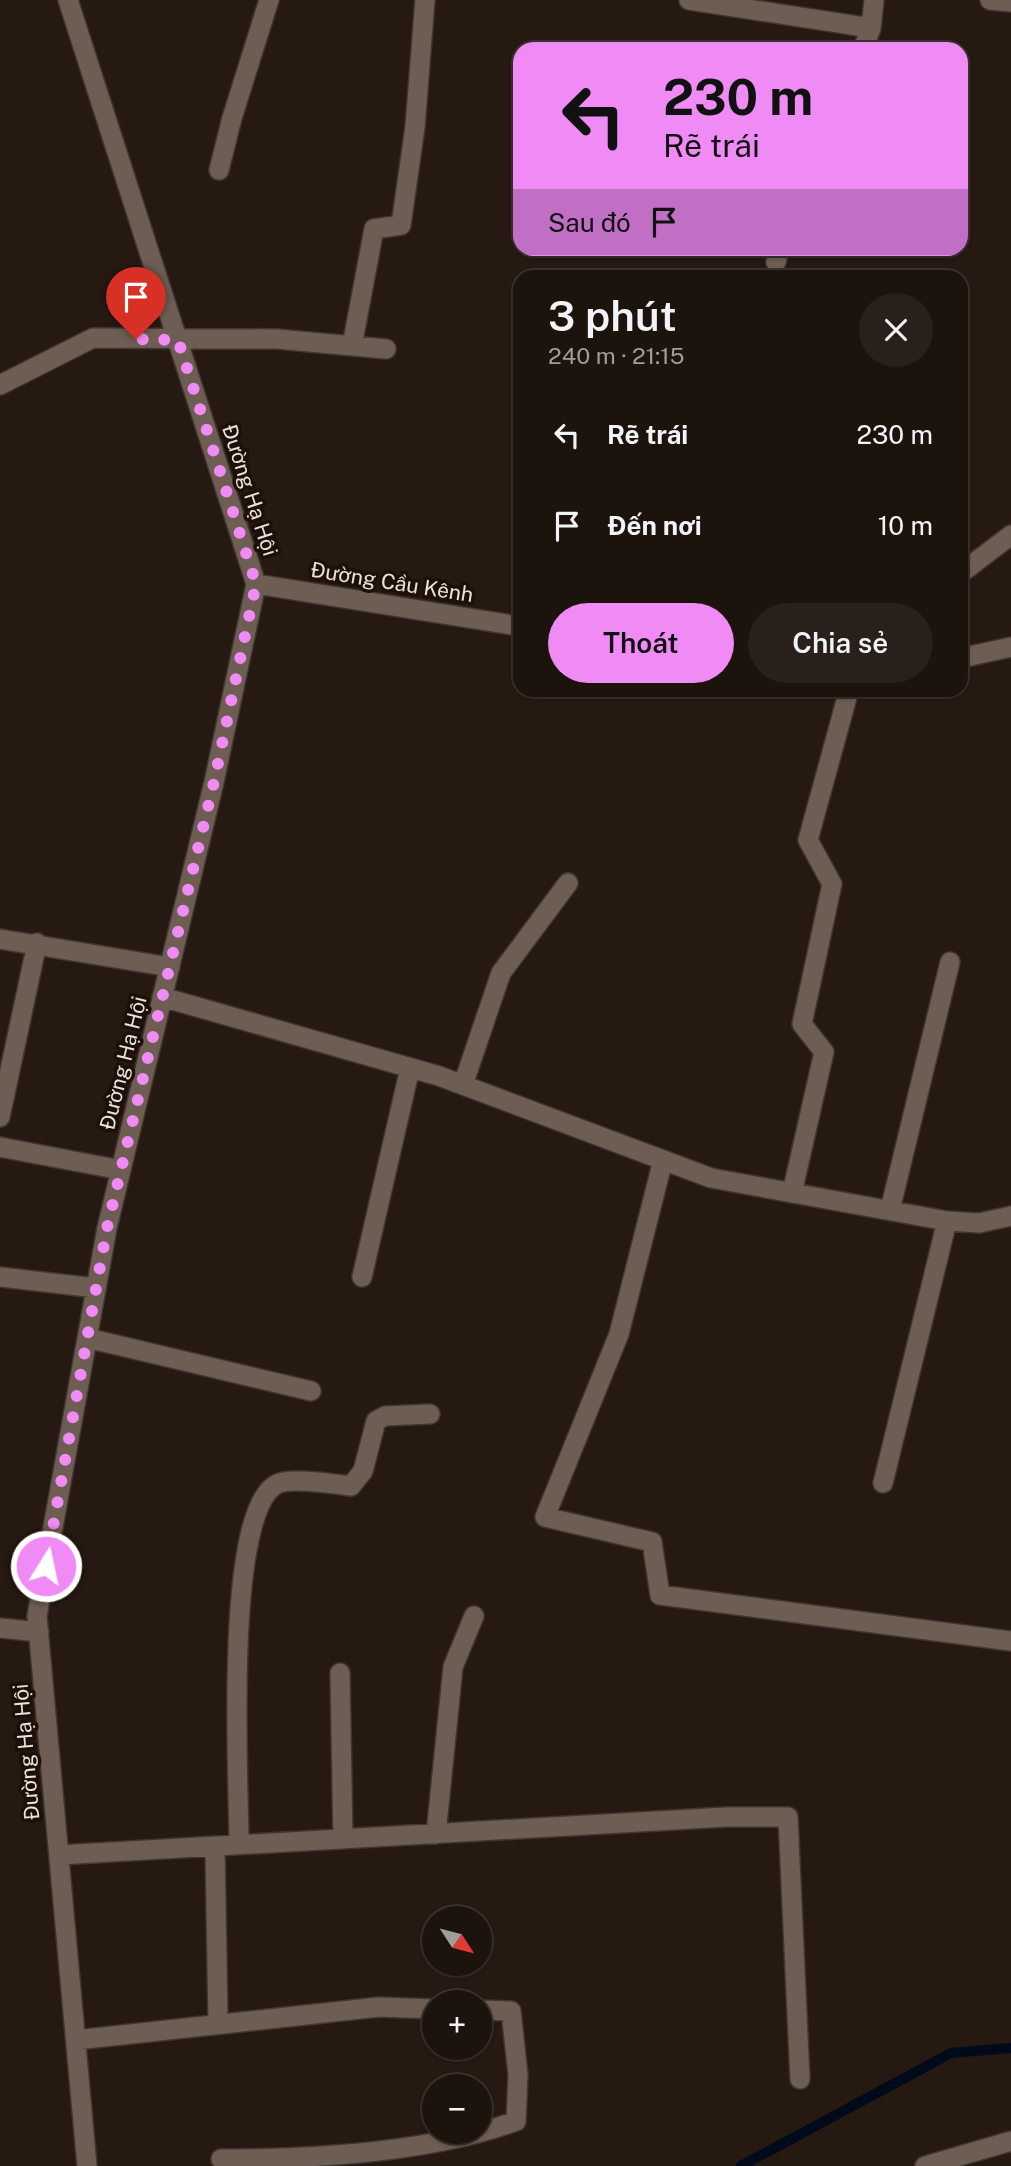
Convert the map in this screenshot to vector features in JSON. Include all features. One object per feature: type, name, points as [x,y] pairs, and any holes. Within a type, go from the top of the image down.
[{"type":"street","name":"Đường Hạ Hội","points":[[68,0],[256,584],[214,782],[121,1170],[96,1289],[37,1616],[87,2166]]},
{"type":"street","points":[[219,170],[232,118],[270,0]]},
{"type":"street","points":[[352,346],[374,229],[401,225],[415,127],[425,0]]},
{"type":"street","points":[[689,0],[871,28]]},
{"type":"street","points":[[866,42],[871,28],[874,0]]},
{"type":"street","points":[[990,0],[1011,2]]},
{"type":"street","points":[[0,385],[93,338],[277,339],[386,349]]},
{"type":"street","points":[[968,568],[1011,535]]},
{"type":"street","name":"Đường Cầu Kênh","points":[[256,584],[513,625]]},
{"type":"street","points":[[968,656],[1011,647]]},
{"type":"street","points":[[792,1193],[824,1052],[802,1024],[832,884],[808,840],[847,697]]},
{"type":"street","points":[[463,1085],[501,973],[568,883]]},
{"type":"street","points":[[0,939],[170,967]]},
{"type":"street","points":[[0,1117],[37,943]]},
{"type":"street","points":[[890,1210],[950,962]]},
{"type":"street","points":[[162,997],[463,1085],[711,1178],[947,1221],[979,1223],[1011,1216]]},
{"type":"street","points":[[362,1277],[410,1068]]},
{"type":"street","points":[[0,1147],[121,1170]]},
{"type":"street","points":[[663,1160],[619,1334],[545,1517],[652,1542],[660,1595],[1011,1641]]},
{"type":"street","points":[[883,1483],[947,1221]]},
{"type":"street","points":[[0,1277],[96,1289]]},
{"type":"street","points":[[87,1338],[311,1391]]},
{"type":"street","points":[[239,1844],[239,1599],[251,1527],[264,1497],[274,1485],[285,1482],[351,1486],[363,1471],[376,1421],[385,1416],[430,1414]]},
{"type":"street","points":[[436,1833],[453,1667],[474,1616]]},
{"type":"street","points":[[0,1629],[38,1632]]},
{"type":"street","points":[[340,1673],[343,1839]]},
{"type":"street","points":[[59,1855],[726,1817],[788,1817],[800,2079]]},
{"type":"street","points":[[215,1847],[218,2024]]},
{"type":"street","points":[[76,2040],[379,2007],[422,2009]]},
{"type":"street","points":[[221,2159],[302,2159],[477,2136],[516,2121],[518,2076],[511,2011],[492,2010]]},
{"type":"street","points":[[925,2166],[1011,2141]]},
{"type":"waterway","points":[[741,2166],[951,2053],[1011,2048]]},
{"type":"route","points":[[46,1566],[107,1228],[214,782],[256,584],[178,340],[136,339]]}]
